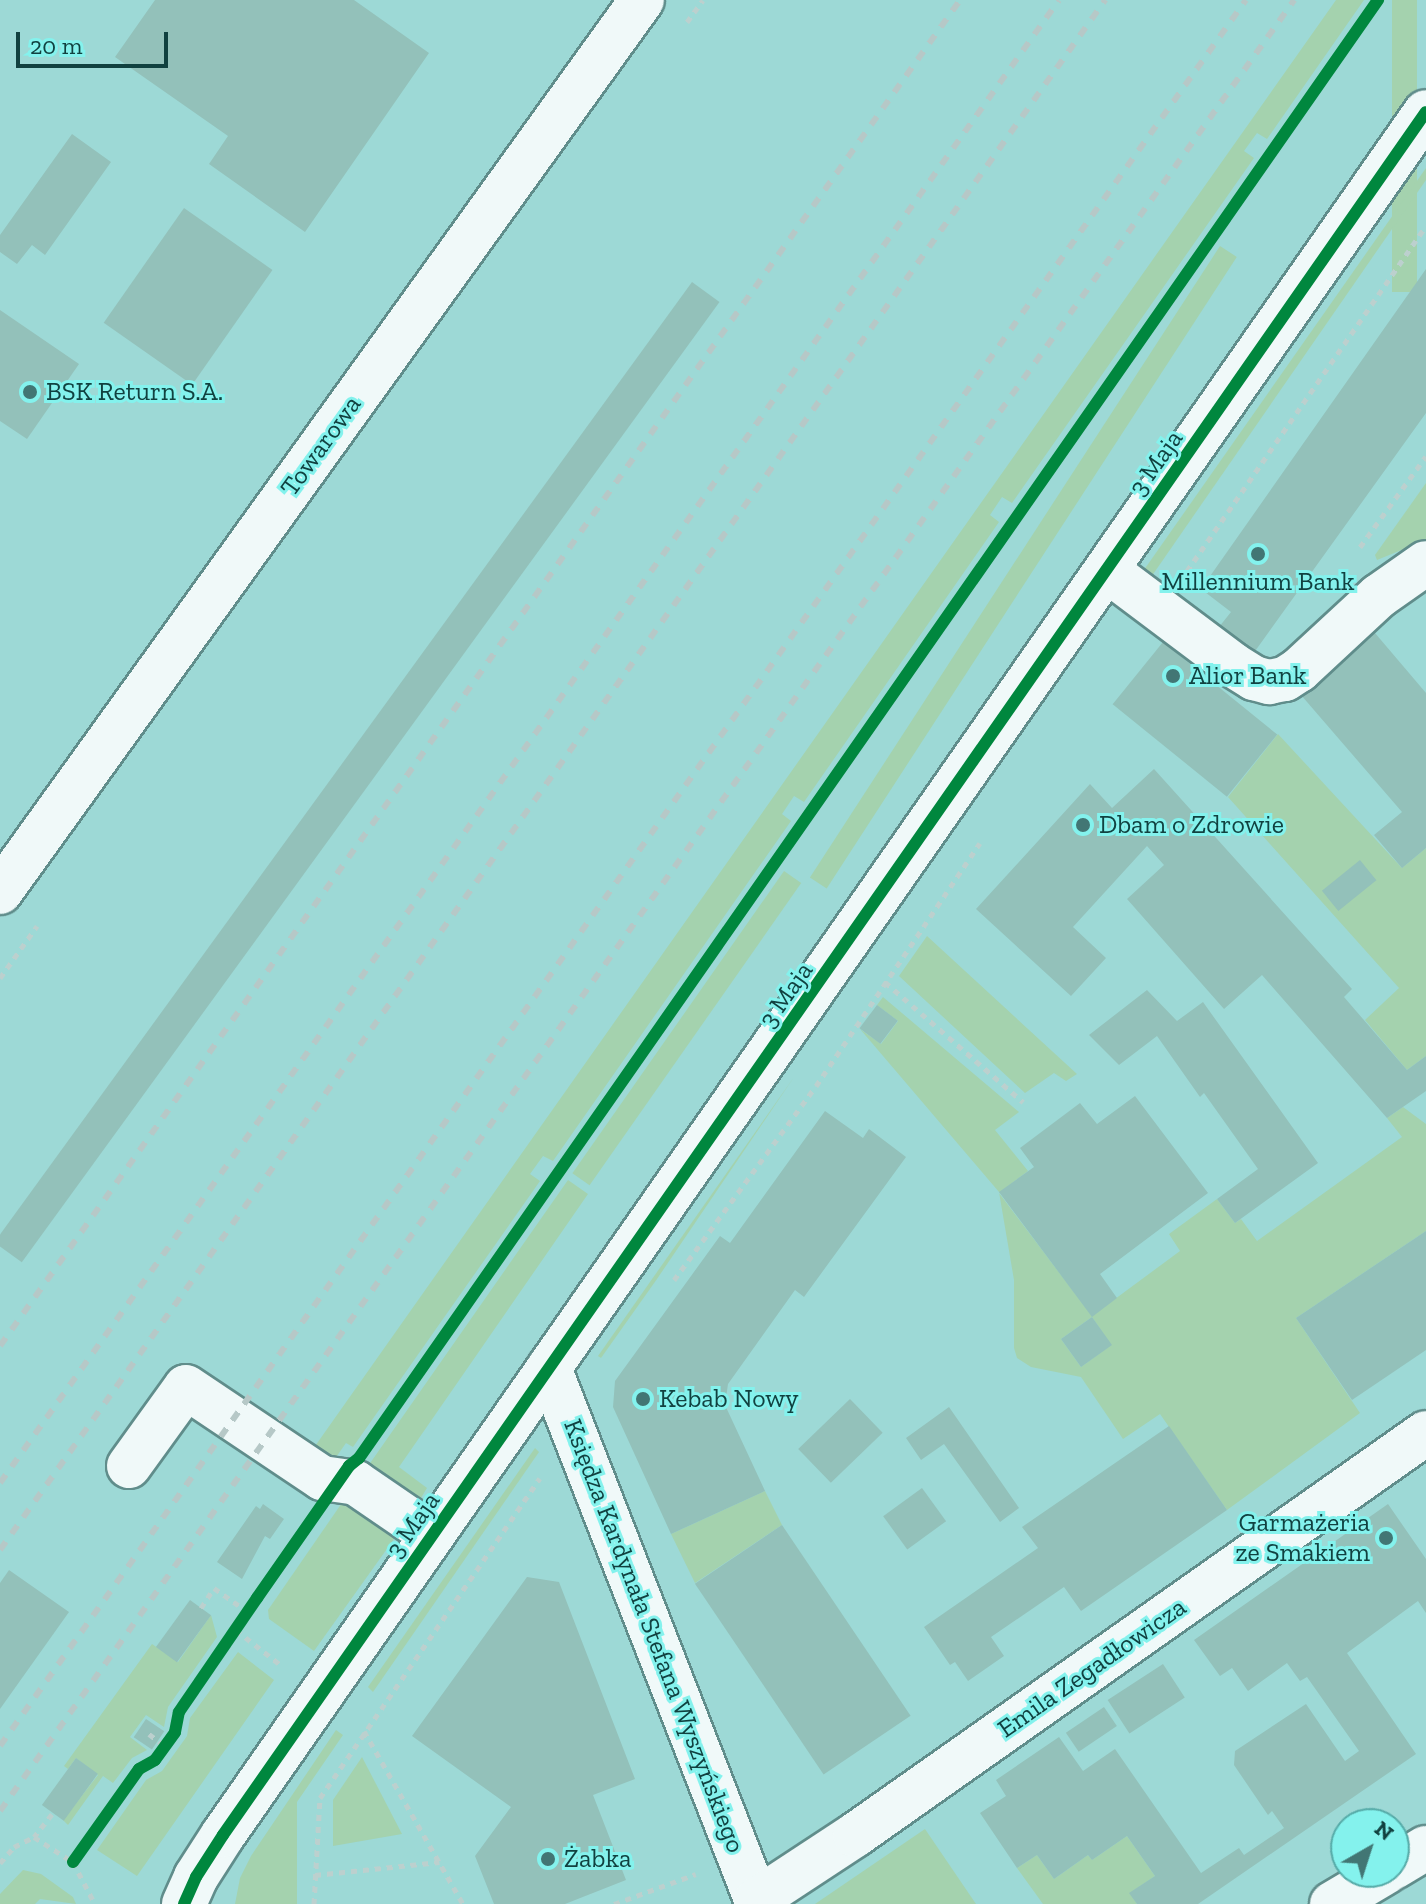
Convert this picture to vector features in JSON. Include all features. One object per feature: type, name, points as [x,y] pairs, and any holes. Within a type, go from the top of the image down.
[{"type":"street","name":"Towarowa","points":[[0,892],[642,0]]},
{"type":"street","name":"3 Maja","points":[[184,1904],[196,1877],[223,1835],[1426,112]]},
{"type":"street","points":[[1108,571],[1233,665],[1254,678],[1269,682],[1285,679],[1299,670],[1371,603],[1426,563]]},
{"type":"street","name":"Księdza Kardynała Stefana Wyszyńskiego","points":[[549,1368],[757,1902]]},
{"type":"street","points":[[129,1466],[186,1387],[322,1478],[356,1483],[432,1535]]},
{"type":"street","name":"Emila Zegadłowicza","points":[[757,1902],[1426,1433]]},
{"type":"street","points":[[1332,1904],[1359,1888]]},
{"type":"path","points":[[1150,603],[1175,589],[1426,226]]},
{"type":"path","points":[[669,1287],[816,1086],[981,841]]},
{"type":"path","points":[[885,982],[1023,1102]]},
{"type":"path","points":[[314,1904],[320,1798],[551,1461],[581,1447]]},
{"type":"path","points":[[201,1608],[214,1588],[248,1612]]},
{"type":"path","points":[[236,1630],[284,1668]]},
{"type":"path","points":[[364,1732],[463,1904]]},
{"type":"path","points":[[149,1734],[165,1746]]},
{"type":"path","points":[[0,1863],[14,1847],[34,1837],[52,1814]]},
{"type":"path","points":[[34,1837],[73,1862],[95,1904]]},
{"type":"path","points":[[315,1875],[439,1862]]},
{"type":"path","points":[[614,1904],[703,1871]]},
{"type":"green space","points":[[1336,0],[1364,0],[1267,139],[1257,133],[1244,151],[1254,158],[1012,503],[1002,497],[990,515],[999,522],[804,802],[794,796],[782,814],[791,821],[553,1161],[543,1156],[530,1174],[540,1181],[353,1447],[346,1443],[332,1463],[313,1449]]},
{"type":"green space","points":[[1392,0],[1417,0],[1417,292],[1392,292]]},
{"type":"green space","points":[[1426,168],[1426,180],[1147,583],[1139,577]]},
{"type":"green space","points":[[1220,246],[1237,257],[827,888],[810,878]]},
{"type":"green space","points":[[1426,483],[1426,540],[1377,560],[1375,555]]},
{"type":"green space","points":[[1278,734],[1402,868],[1426,848],[1426,1056],[1407,1070],[1365,1020],[1399,988],[1228,797]]},
{"type":"green space","points":[[784,871],[801,883],[590,1185],[572,1173]]},
{"type":"green space","points":[[927,936],[1077,1074],[1066,1081],[1054,1073],[1025,1093],[899,976]]},
{"type":"green space","points":[[883,997],[1019,1112],[995,1130],[1028,1171],[999,1193],[860,1029],[881,1044],[898,1021],[877,1005]]},
{"type":"green space","points":[[794,1077],[657,1279],[601,1358],[598,1356]]},
{"type":"green space","points":[[1403,1107],[1426,1124],[1426,1231],[1296,1318],[1360,1413],[1227,1510],[1160,1414],[1123,1439],[1081,1377],[1031,1367],[1017,1358],[1014,1348],[1014,1280],[999,1193],[1092,1316],[1180,1251],[1169,1234],[1217,1199],[1235,1223],[1241,1219],[1257,1241],[1402,1137],[1387,1118]],"holes":[[[1092,1317],[1111,1345],[1081,1367],[1061,1339]]]},
{"type":"green space","points":[[568,1180],[588,1194],[399,1467],[427,1488],[421,1498],[409,1499],[366,1469]]},
{"type":"green space","points":[[535,1448],[539,1452],[373,1692],[368,1687]]},
{"type":"green space","points":[[765,1491],[782,1525],[695,1583],[671,1534]]},
{"type":"green space","points":[[346,1497],[394,1535],[394,1539],[314,1651],[269,1619],[268,1610]]},
{"type":"green space","points":[[211,1615],[217,1637],[168,1707],[164,1727],[146,1715],[130,1737],[147,1750],[132,1758],[113,1783],[103,1776],[68,1825],[63,1820],[98,1775],[76,1758],[68,1769],[64,1766],[152,1644],[178,1662]]},
{"type":"green space","points":[[238,1652],[274,1680],[137,1876],[97,1850],[146,1780],[162,1771],[187,1736],[190,1718]]},
{"type":"green space","points":[[336,1730],[343,1735],[297,1802],[297,1904],[235,1904],[240,1878],[251,1856]]},
{"type":"green space","points":[[362,1757],[402,1834],[333,1846],[333,1800]]},
{"type":"green space","points":[[925,1829],[976,1904],[815,1904]]},
{"type":"green space","points":[[1127,1836],[1155,1876],[1130,1893],[1137,1904],[1043,1904],[1017,1868],[1037,1855],[1054,1879],[1088,1855],[1092,1860]]},
{"type":"green space","points":[[23,1870],[41,1874],[73,1897],[76,1904],[40,1899],[35,1904],[0,1904],[0,1894]]},
{"type":"building","points":[[155,0],[354,0],[429,53],[305,232],[209,164],[228,136],[115,57]]},
{"type":"building","points":[[72,134],[111,162],[45,255],[32,245],[17,264],[0,252],[0,235]]},
{"type":"building","points":[[184,208],[272,270],[192,385],[104,323]]},
{"type":"building","points":[[1426,269],[1426,413],[1253,654],[1219,627],[1231,612],[1201,589]]},
{"type":"building","points":[[692,282],[720,302],[22,1262],[0,1246],[0,1234]]},
{"type":"building","name":"BSK Return S.A.","points":[[0,310],[79,364],[27,439],[0,421]]},
{"type":"building","points":[[1375,633],[1426,693],[1426,848],[1402,868],[1374,835],[1402,812],[1301,695]]},
{"type":"building","points":[[1163,642],[1277,735],[1227,797],[1113,704]]},
{"type":"building","points":[[1154,769],[1352,989],[1344,997],[1407,1070],[1426,1056],[1426,1091],[1387,1118],[1262,975],[1224,1009],[1127,899],[1164,865],[1147,846],[1073,927],[1106,958],[1071,996],[976,909],[1090,784],[1112,808]]},
{"type":"building","points":[[1360,860],[1376,880],[1338,911],[1322,891]]},
{"type":"building","points":[[1147,990],[1177,1021],[1203,1002],[1318,1163],[1235,1223],[1217,1199],[1258,1169],[1204,1093],[1200,1097],[1157,1036],[1119,1065],[1089,1035]]},
{"type":"building","points":[[877,1005],[898,1021],[880,1044],[860,1028]]},
{"type":"building","points":[[1135,1096],[1208,1193],[1100,1274],[1117,1298],[1092,1317],[999,1192],[1034,1167],[1020,1148],[1080,1103],[1097,1124]]},
{"type":"building","points":[[825,1111],[863,1138],[869,1129],[906,1157],[804,1297],[795,1290],[728,1384],[725,1405],[765,1491],[671,1534],[613,1407],[615,1381],[720,1236],[730,1243]]},
{"type":"building","points":[[1426,1231],[1426,1350],[1352,1400],[1296,1318]]},
{"type":"building","points":[[1092,1317],[1112,1345],[1081,1367],[1061,1339]]},
{"type":"building","points":[[850,1399],[883,1433],[831,1483],[798,1449]]},
{"type":"building","points":[[949,1407],[1019,1508],[1000,1522],[944,1444],[921,1460],[906,1438]]},
{"type":"building","points":[[1169,1426],[1227,1510],[1081,1611],[1064,1587],[991,1637],[1004,1656],[968,1681],[955,1662],[950,1665],[924,1627],[1038,1548],[1022,1527]]},
{"type":"building","points":[[922,1488],[946,1521],[907,1549],[883,1516]]},
{"type":"building","points":[[263,1504],[284,1519],[270,1539],[265,1536],[242,1579],[217,1562],[256,1506],[260,1509]]},
{"type":"building","points":[[1388,1504],[1426,1559],[1426,1613],[1418,1601],[1347,1653],[1416,1754],[1338,1808],[1330,1808],[1330,1813],[1198,1904],[1137,1904],[1129,1893],[1155,1876],[1127,1836],[1092,1860],[1088,1855],[1054,1879],[1037,1855],[1017,1868],[980,1813],[1006,1796],[996,1780],[1059,1737],[1083,1771],[1115,1749],[1201,1873],[1239,1848],[1244,1855],[1284,1828],[1272,1811],[1268,1815],[1234,1765],[1235,1751],[1306,1704],[1345,1761],[1359,1751],[1307,1677],[1300,1681],[1287,1663],[1248,1691],[1232,1668],[1220,1676],[1194,1640]]},
{"type":"building","points":[[782,1525],[911,1716],[824,1774],[695,1584]]},
{"type":"building","points":[[9,1570],[69,1612],[0,1709],[0,1583]]},
{"type":"building","points":[[527,1577],[559,1582],[635,1779],[593,1795],[626,1880],[565,1904],[494,1904],[475,1856],[511,1807],[412,1736]]},
{"type":"building","points":[[190,1600],[211,1615],[177,1662],[156,1647]]},
{"type":"building","points":[[1163,1664],[1185,1698],[1129,1733],[1108,1700]]},
{"type":"building","points":[[1104,1707],[1117,1726],[1079,1752],[1066,1733]]},
{"type":"building","points":[[146,1719],[164,1731],[152,1750],[134,1737]]},
{"type":"building","points":[[76,1758],[98,1774],[64,1821],[42,1805]]},
{"type":"railway","points":[[0,1346],[960,0]]},
{"type":"railway","points":[[0,1483],[1059,0]]},
{"type":"railway","points":[[0,1550],[1105,0]]},
{"type":"railway","points":[[0,1746],[1246,0]]},
{"type":"railway","points":[[0,1811],[1294,0]]},
{"type":"cycle path","points":[[73,1862],[139,1769],[155,1760],[175,1732],[179,1712],[257,1598],[349,1466],[359,1458],[1378,0]]},
{"type":"cycle path","points":[[184,1904],[196,1877],[223,1835],[1426,112]]},
{"type":"place","name":"BSK Return S.A.","points":[[30,392]]},
{"type":"place","name":"Millennium Bank","points":[[1258,554]]},
{"type":"place","name":"Alior Bank","points":[[1173,676]]},
{"type":"place","name":"Dbam o Zdrowie","points":[[1083,825]]},
{"type":"place","name":"Kebab Nowy","points":[[643,1399]]},
{"type":"place","name":"Garmażeria ze Smakiem","points":[[1386,1538]]},
{"type":"place","name":"Żabka","points":[[548,1859]]}]
